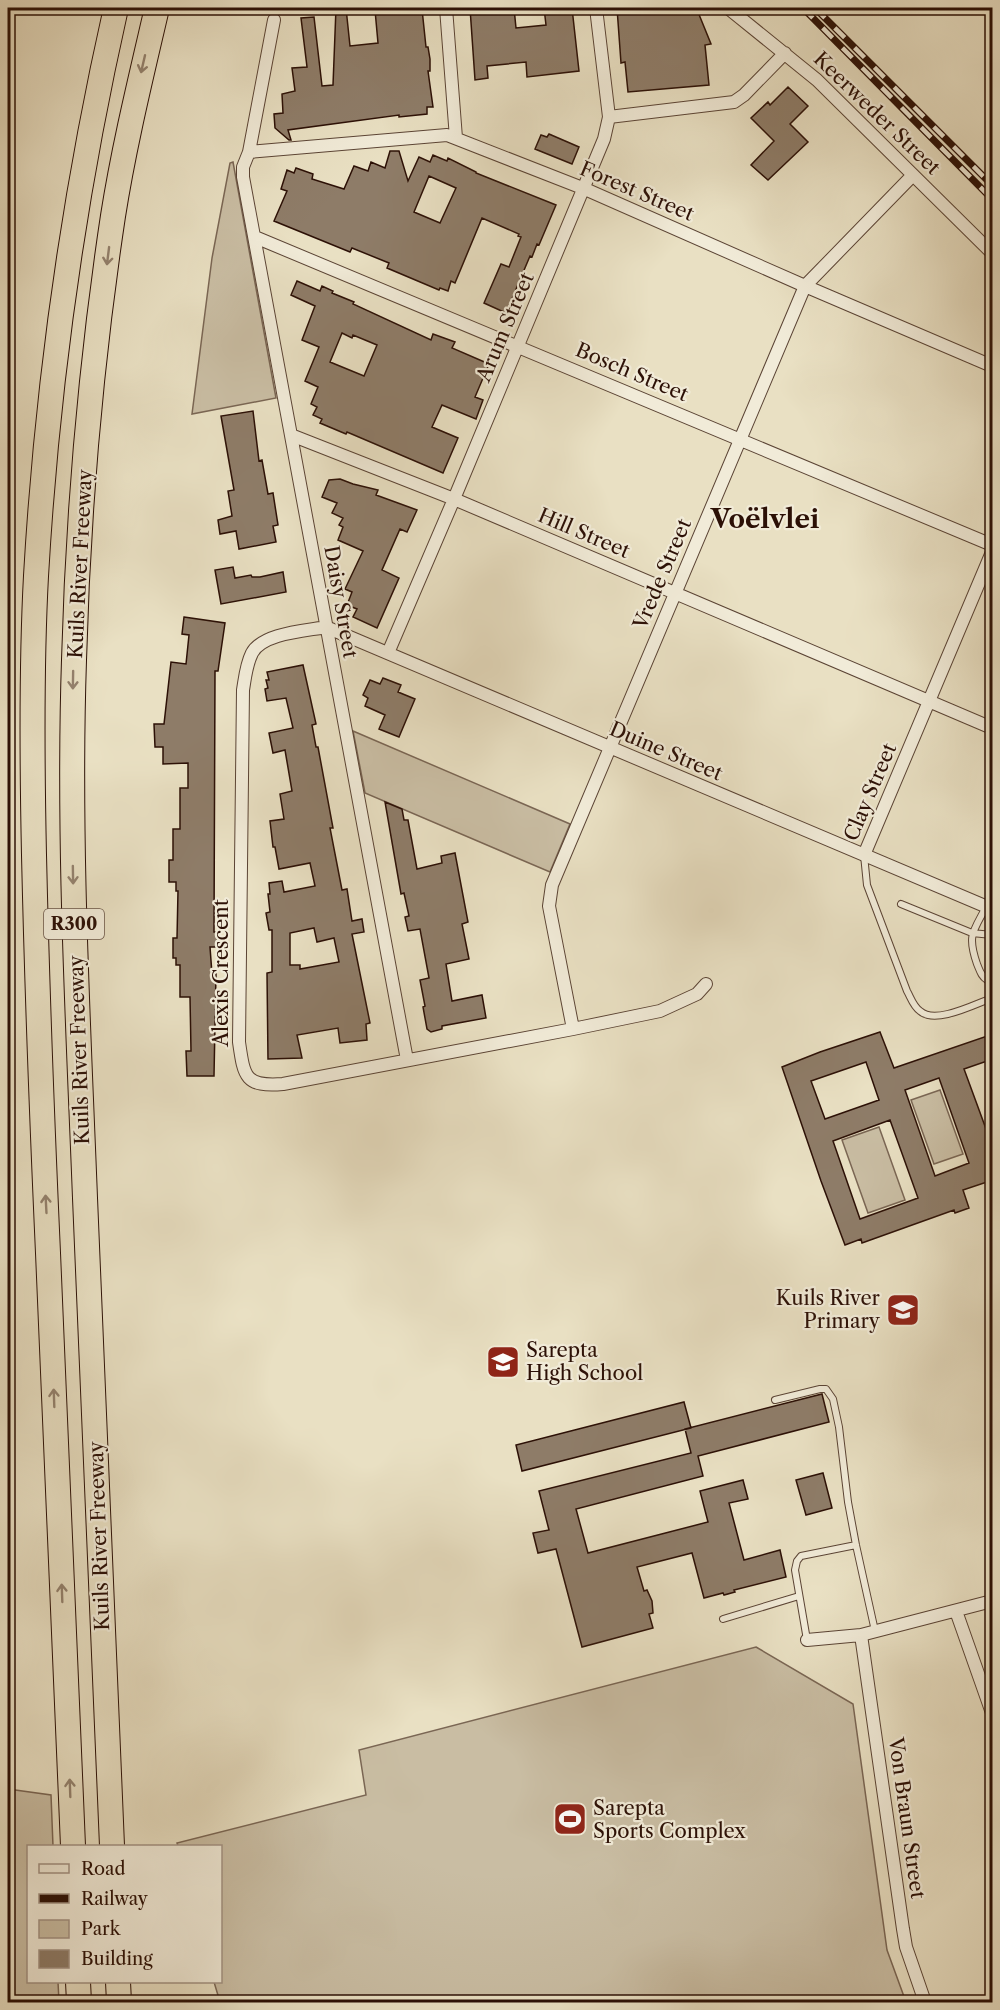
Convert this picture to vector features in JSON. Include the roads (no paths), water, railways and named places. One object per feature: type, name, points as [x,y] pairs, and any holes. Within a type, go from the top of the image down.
[{"type":"highway","name":"Kuils River Freeway","points":[[73,1845],[37,1008],[33,697],[36,580],[50,402],[80,189],[95,101],[116,8]]},
{"type":"highway","name":"Kuils River Freeway","points":[[112,1845],[74,918],[72,750],[74,660],[77,574],[100,313],[113,215],[134,104],[157,8]]},
{"type":"highway","points":[[78,1983],[79,2002]]},
{"type":"highway","points":[[118,1983],[118,2002]]},
{"type":"street","points":[[446,8],[456,138]]},
{"type":"street","name":"Arum Street","points":[[388,653],[585,189],[604,139],[609,117],[596,8]]},
{"type":"street","name":"Keerweder Street","points":[[728,8],[817,80],[993,253]]},
{"type":"street","name":"Daisy Street","points":[[274,20],[249,152],[243,167],[407,1060]]},
{"type":"street","points":[[609,117],[734,102],[744,95],[785,53]]},
{"type":"street","name":"Forest Street","points":[[249,152],[437,134],[456,138],[585,189],[993,366]]},
{"type":"street","name":"Vrede Street","points":[[573,1029],[549,906],[552,885],[805,286],[913,175]]},
{"type":"street","name":"Bosch Street","points":[[255,237],[993,545]]},
{"type":"street","name":"Hill Street","points":[[291,435],[454,499],[993,728]]},
{"type":"street","name":"Clay Street","points":[[864,855],[993,552]]},
{"type":"street","name":"Duine Street","points":[[326,627],[989,908]]},
{"type":"street","name":"Alexis Crescent","points":[[326,627],[267,639],[253,652],[246,669],[243,690],[239,1042],[242,1065],[249,1079],[262,1086],[283,1084],[660,1011],[697,994],[706,984]]},
{"type":"street","points":[[807,1640],[861,1635],[993,1602]]},
{"type":"street","points":[[956,1611],[993,1713]]},
{"type":"street","name":"Von Braun Street","points":[[861,1635],[906,1947],[925,2002]]},
{"type":"lane","name":"Clay Street","points":[[864,855],[867,885],[907,991],[913,1004],[921,1013],[941,1016],[993,998]]},
{"type":"lane","points":[[901,904],[972,933],[993,935]]},
{"type":"lane","points":[[989,908],[972,933],[971,947],[980,973],[987,980],[993,980]]},
{"type":"lane","points":[[775,1400],[820,1389],[826,1389],[831,1394],[839,1427],[856,1545],[876,1631]]},
{"type":"lane","points":[[807,1640],[795,1570],[797,1561],[801,1556],[856,1545]]},
{"type":"lane","points":[[723,1619],[799,1596]]},
{"type":"railway","points":[[803,8],[992,199]]},
{"type":"railway","points":[[815,8],[992,185]]},
{"type":"place","name":"Kuils River Primary","points":[[903,1310]]},
{"type":"place","name":"Sarepta High School","points":[[503,1362]]},
{"type":"place","name":"Sarepta Sports Complex","points":[[570,1819]]},
{"type":"district","name":"Voëlvlei","points":[[765,519]]}]
